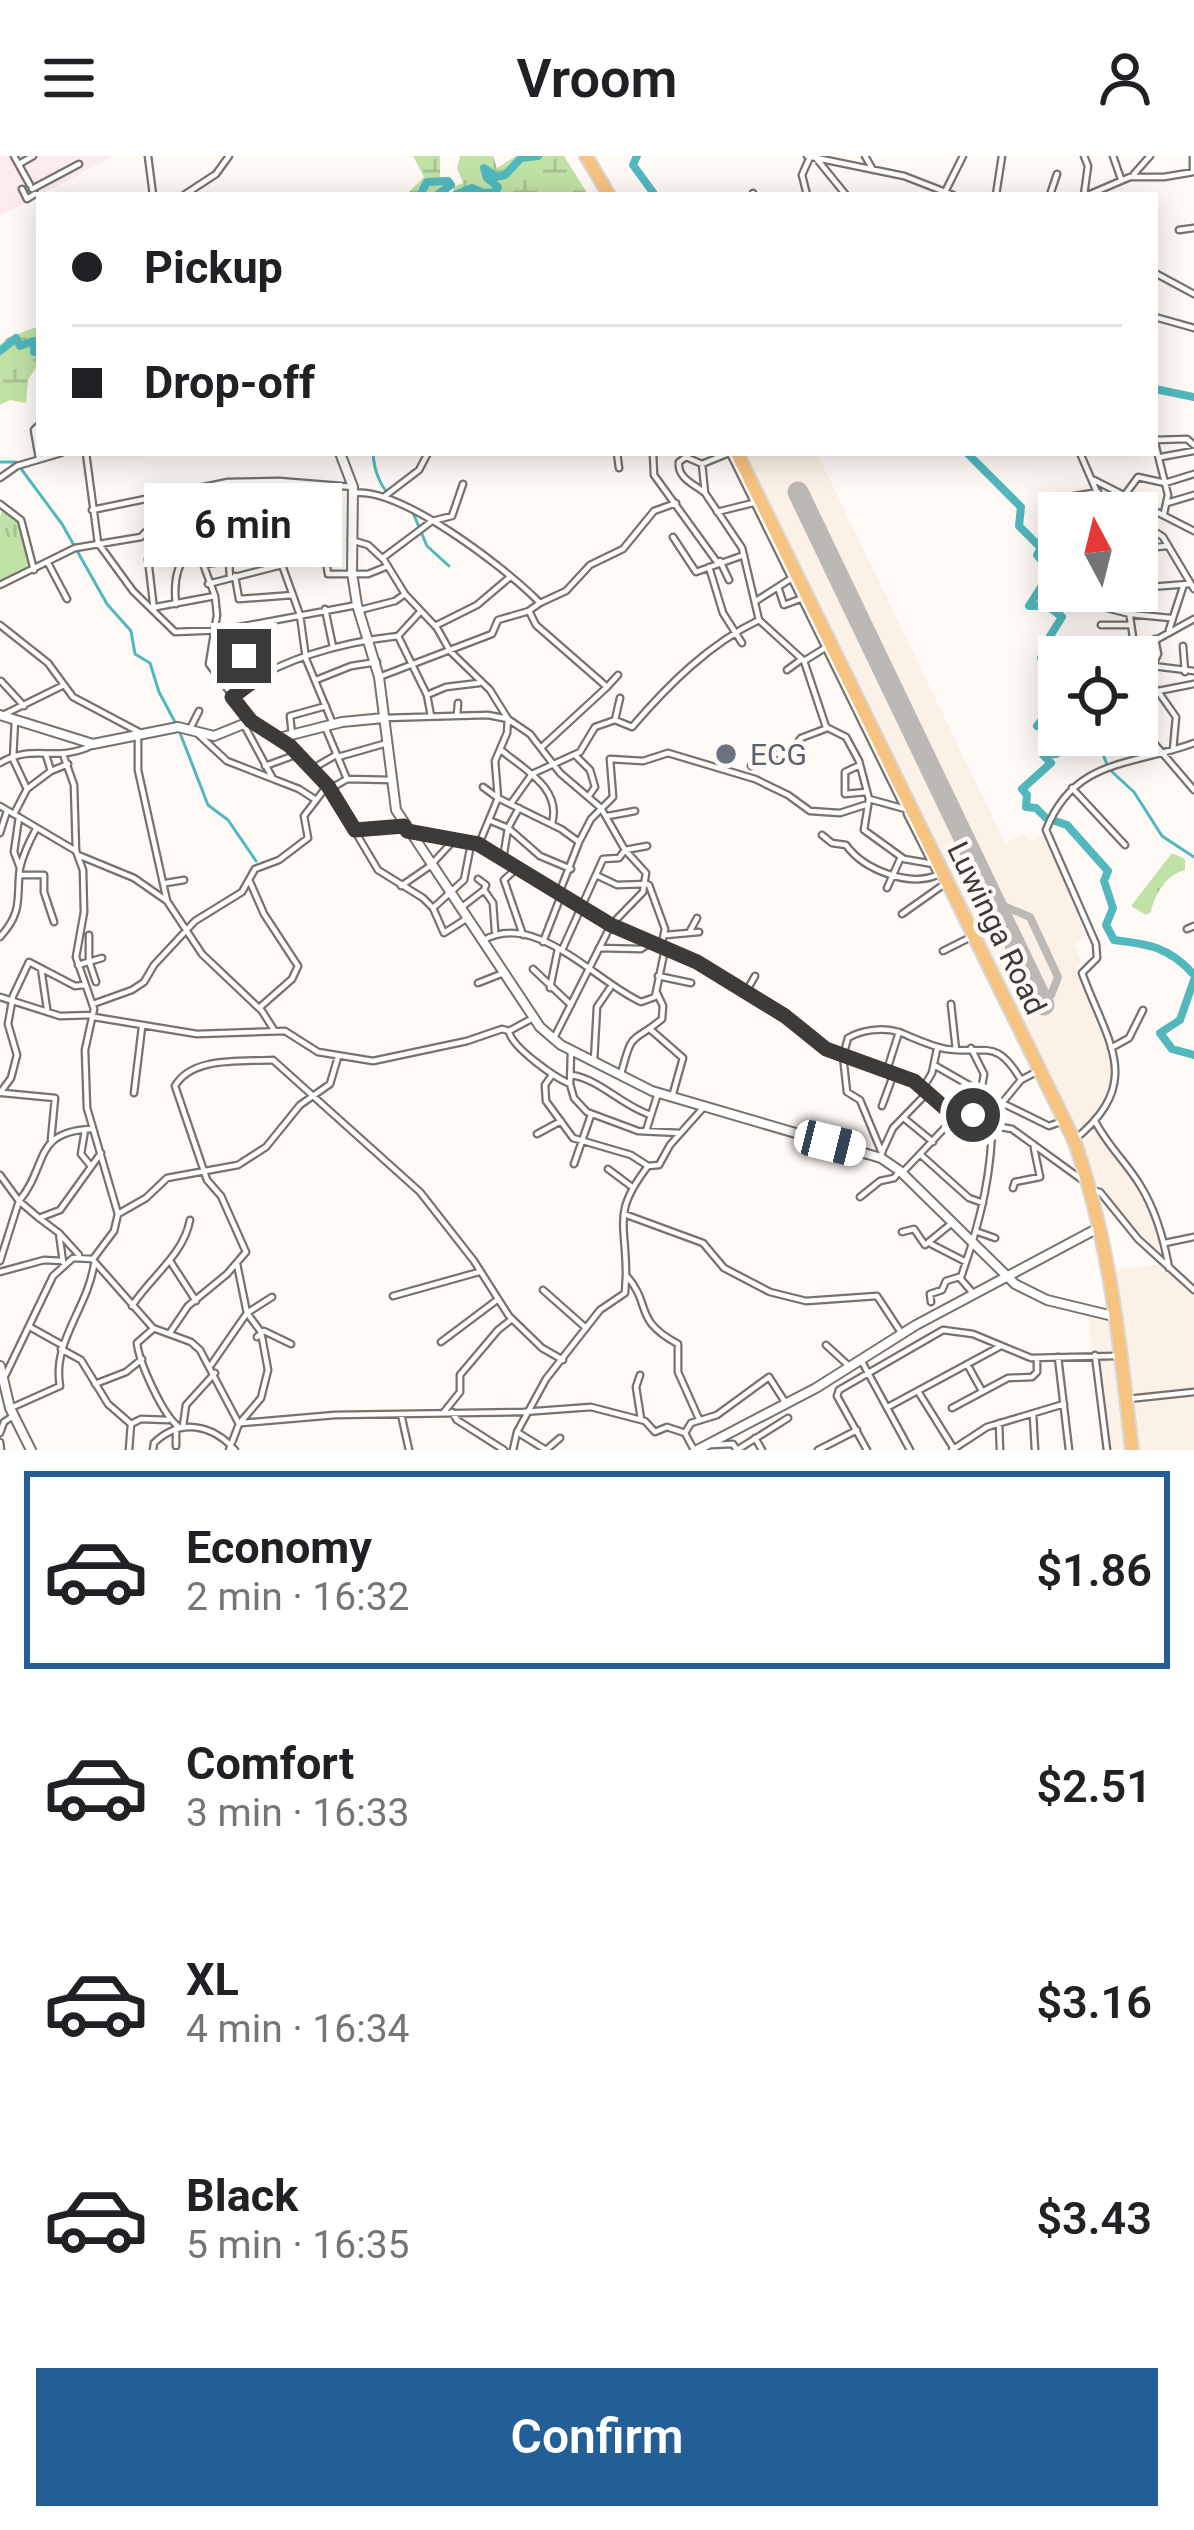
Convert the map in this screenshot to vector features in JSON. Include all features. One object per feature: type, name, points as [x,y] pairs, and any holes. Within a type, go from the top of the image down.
[{"type":"highway","points":[[586,156],[607,192]]},
{"type":"highway","name":"Luwinga Road","points":[[733,456],[1075,1140],[1101,1226],[1132,1450]]},
{"type":"street","points":[[14,156],[31,187],[79,164]]},
{"type":"street","points":[[19,164],[32,156]]},
{"type":"street","points":[[148,156],[153,192]]},
{"type":"street","points":[[189,192],[216,174],[229,156]]},
{"type":"street","points":[[866,156],[873,170]]},
{"type":"street","points":[[949,192],[963,156]]},
{"type":"street","points":[[996,192],[1002,156]]},
{"type":"street","points":[[1084,156],[1086,192]]},
{"type":"street","points":[[1113,156],[1126,179]]},
{"type":"street","points":[[1094,192],[1126,179],[1144,167],[1150,156]]},
{"type":"street","points":[[1126,179],[1194,172],[1192,156]]},
{"type":"street","points":[[811,157],[915,179],[947,192]]},
{"type":"street","points":[[806,192],[802,175],[811,157]]},
{"type":"street","points":[[811,157],[843,192]]},
{"type":"street","points":[[1051,192],[1057,174]]},
{"type":"street","points":[[1179,230],[1194,228]]},
{"type":"street","points":[[1158,275],[1194,294]]},
{"type":"street","points":[[1158,318],[1194,328]]},
{"type":"street","points":[[1158,442],[1187,439],[1194,448],[1161,457]]},
{"type":"street","points":[[1158,450],[1168,502],[1164,513]]},
{"type":"street","points":[[39,456],[40,460]]},
{"type":"street","points":[[0,478],[18,465],[53,456]]},
{"type":"street","points":[[86,456],[98,543],[133,591],[177,633],[358,608],[395,601],[405,594]]},
{"type":"street","points":[[341,456],[354,490],[352,573],[380,677],[394,804],[405,828],[533,1018],[572,1051],[658,1093],[881,1155],[1007,1278],[1041,1298],[1117,1317]]},
{"type":"street","points":[[385,496],[419,470],[426,456]]},
{"type":"street","points":[[618,456],[620,468]]},
{"type":"street","points":[[653,456],[654,475],[729,580]]},
{"type":"street","points":[[703,464],[724,456]]},
{"type":"street","points":[[733,456],[800,599],[828,647],[787,670]]},
{"type":"street","points":[[1081,456],[1099,491]]},
{"type":"street","points":[[703,464],[691,457],[678,464],[740,543],[759,620],[803,660],[826,728]]},
{"type":"street","points":[[703,464],[705,493]]},
{"type":"street","points":[[1129,492],[1138,477],[1166,483],[1194,474]]},
{"type":"street","points":[[1094,480],[1120,492]]},
{"type":"street","points":[[91,511],[228,482],[278,481],[374,491],[471,545],[540,603]]},
{"type":"street","points":[[382,558],[432,521],[454,514],[463,484]]},
{"type":"street","points":[[0,584],[74,549],[141,537],[161,523],[226,506],[325,506],[332,503],[335,486]]},
{"type":"street","points":[[1168,502],[1194,495]]},
{"type":"street","points":[[152,498],[161,523],[203,565],[215,596],[216,630],[208,660],[248,723],[273,780]]},
{"type":"street","points":[[380,677],[492,634],[496,621],[504,616],[529,611],[566,591],[590,565],[623,549],[654,511],[676,503]]},
{"type":"street","points":[[717,512],[754,503]]},
{"type":"street","points":[[0,504],[21,520],[34,570]]},
{"type":"street","points":[[325,506],[324,558],[331,576],[368,574],[388,566]]},
{"type":"street","points":[[1158,510],[1194,531]]},
{"type":"street","points":[[154,609],[148,559],[161,523]]},
{"type":"street","points":[[176,604],[174,582],[192,549],[227,530],[250,527],[322,533]]},
{"type":"street","points":[[250,527],[254,550]]},
{"type":"street","points":[[280,529],[282,564],[300,616],[305,657],[326,706],[347,779]]},
{"type":"street","points":[[227,530],[239,599],[293,595]]},
{"type":"street","points":[[1158,533],[1193,584],[1158,588]]},
{"type":"street","points":[[673,537],[696,572],[744,555]]},
{"type":"street","points":[[351,540],[368,545],[382,558],[450,651],[508,719],[601,808],[626,850],[643,867],[665,935],[657,993],[664,1013],[636,1033],[621,1075]]},
{"type":"street","points":[[1158,547],[1168,546]]},
{"type":"street","points":[[208,584],[324,558]]},
{"type":"street","points":[[203,565],[229,561]]},
{"type":"street","points":[[48,563],[67,599]]},
{"type":"street","points":[[708,566],[723,613],[742,643]]},
{"type":"street","points":[[435,626],[477,605],[510,577]]},
{"type":"street","points":[[755,602],[793,577]]},
{"type":"street","points":[[777,586],[784,605],[800,599]]},
{"type":"street","points":[[1169,630],[1183,587]]},
{"type":"street","points":[[154,609],[215,596]]},
{"type":"street","points":[[325,609],[333,647]]},
{"type":"street","points":[[232,697],[259,677],[305,657],[398,636],[420,611]]},
{"type":"street","points":[[529,611],[536,626],[607,687]]},
{"type":"street","points":[[1122,612],[1170,617]]},
{"type":"street","points":[[1130,614],[1134,636]]},
{"type":"street","points":[[1158,637],[1194,619]]},
{"type":"street","points":[[512,802],[532,774],[574,755],[595,728],[615,720],[632,727],[683,672],[734,632],[759,620]]},
{"type":"street","points":[[0,625],[48,663],[82,703],[141,736]]},
{"type":"street","points":[[1101,625],[1132,625]]},
{"type":"street","points":[[398,636],[427,695],[431,716]]},
{"type":"street","points":[[1183,646],[1185,672]]},
{"type":"street","points":[[217,677],[225,662],[242,656],[259,677]]},
{"type":"street","points":[[316,680],[376,662]]},
{"type":"street","points":[[1158,667],[1194,671]]},
{"type":"street","points":[[542,747],[618,675]]},
{"type":"street","points":[[1,681],[24,706]]},
{"type":"street","points":[[427,695],[446,687],[482,683]]},
{"type":"street","points":[[1158,690],[1194,684]]},
{"type":"street","points":[[7,716],[64,686]]},
{"type":"street","points":[[1158,691],[1176,717],[1173,750]]},
{"type":"street","points":[[615,720],[620,698]]},
{"type":"street","points":[[458,703],[458,716]]},
{"type":"street","points":[[292,735],[290,716],[326,706]]},
{"type":"street","points":[[190,729],[200,710]]},
{"type":"street","points":[[7,716],[93,745]]},
{"type":"street","points":[[7,716],[13,756],[27,789]]},
{"type":"street","points":[[279,738],[384,718],[508,719]]},
{"type":"street","points":[[433,908],[452,894],[467,872],[475,844],[491,821],[498,798],[495,761],[508,719]]},
{"type":"street","points":[[199,736],[214,736],[248,723],[279,738],[329,787],[378,870],[423,898],[444,933],[469,917]]},
{"type":"street","points":[[0,833],[27,789],[66,760],[93,745],[176,727],[190,729],[227,761],[316,800]]},
{"type":"street","points":[[751,766],[757,756],[790,752],[801,738],[826,728],[846,737],[860,765],[866,799],[864,830],[901,857],[936,867]]},
{"type":"street","points":[[141,736],[138,770],[166,901]]},
{"type":"street","points":[[312,769],[337,756],[387,743]]},
{"type":"street","points":[[1075,1140],[1110,1102],[1117,1084],[1111,1048],[1082,973],[1097,958],[1096,944],[1046,837],[1050,820],[1071,787],[1108,768],[1194,743]]},
{"type":"street","points":[[1158,748],[1194,790]]},
{"type":"street","points":[[501,750],[542,783],[555,810],[552,824]]},
{"type":"street","points":[[0,763],[23,752],[66,760]]},
{"type":"street","points":[[543,942],[579,842],[613,797],[610,759],[643,761],[664,753],[755,779],[810,811],[842,813],[866,799]]},
{"type":"street","points":[[265,766],[298,754]]},
{"type":"street","points":[[46,755],[51,771]]},
{"type":"street","points":[[574,755],[592,776],[595,787],[588,797]]},
{"type":"street","points":[[66,760],[74,785],[77,853],[82,866],[84,912],[77,965],[94,1016],[85,1050],[88,1130],[81,1154],[90,1166]]},
{"type":"street","points":[[860,765],[844,772],[845,794],[909,810]]},
{"type":"street","points":[[93,1004],[144,982],[186,932],[242,892],[255,869],[279,860],[308,838],[304,816],[329,787],[347,779],[391,780]]},
{"type":"street","points":[[483,787],[579,842]]},
{"type":"street","points":[[1071,787],[1125,845]]},
{"type":"street","points":[[0,806],[77,853],[134,878],[166,901],[186,932],[274,1030]]},
{"type":"street","points":[[503,860],[508,828],[519,808]]},
{"type":"street","points":[[608,816],[635,811]]},
{"type":"street","points":[[13,814],[20,872]]},
{"type":"street","points":[[491,821],[508,828],[540,856],[571,869]]},
{"type":"street","points":[[355,830],[405,828],[475,844],[649,945]]},
{"type":"street","points":[[1,934],[18,903],[20,872],[36,829]]},
{"type":"street","points":[[822,836],[848,846],[852,853],[892,875],[915,881],[936,867]]},
{"type":"street","points":[[400,886],[430,866],[454,839]]},
{"type":"street","points":[[550,988],[560,950],[603,859],[647,846]]},
{"type":"street","points":[[530,874],[540,856]]},
{"type":"street","points":[[887,888],[901,857]]},
{"type":"street","points":[[936,867],[972,937],[943,952]]},
{"type":"street","points":[[518,868],[504,880],[523,935]]},
{"type":"street","points":[[20,872],[44,875],[54,922]]},
{"type":"street","points":[[596,875],[617,885],[647,883]]},
{"type":"street","points":[[462,907],[484,890],[486,885],[478,879]]},
{"type":"street","points":[[164,883],[184,880]]},
{"type":"street","points":[[249,880],[264,914],[298,966],[292,979],[259,1008]]},
{"type":"street","points":[[554,1040],[611,925],[647,883]]},
{"type":"street","points":[[902,914],[943,885]]},
{"type":"street","points":[[484,890],[493,903],[496,933]]},
{"type":"street","points":[[689,933],[697,918]]},
{"type":"street","points":[[665,935],[699,932]]},
{"type":"street","points":[[482,941],[496,933],[523,935],[560,950],[589,967],[610,988],[641,1002],[657,993]]},
{"type":"street","points":[[89,935],[96,982]]},
{"type":"street","points":[[644,958],[649,945]]},
{"type":"street","points":[[598,948],[649,945],[697,962],[826,1049],[891,1071],[925,1090],[955,1117]]},
{"type":"street","points":[[614,947],[615,957]]},
{"type":"street","points":[[77,965],[101,958]]},
{"type":"street","points":[[0,1093],[11,1078],[17,1055],[8,1024],[12,1000],[28,963],[75,986],[84,985]]},
{"type":"street","points":[[41,968],[46,1010]]},
{"type":"street","points":[[533,969],[571,1005]]},
{"type":"street","points":[[478,983],[506,972]]},
{"type":"street","points":[[658,976],[691,983]]},
{"type":"street","points":[[746,992],[755,976]]},
{"type":"street","points":[[592,1082],[598,1064],[596,1007],[610,988]]},
{"type":"street","points":[[0,997],[60,1016],[94,1016],[142,1027],[206,1034],[289,1032],[314,1049],[338,1057],[379,1061],[509,1031],[533,1018]]},
{"type":"street","points":[[951,1004],[956,1050]]},
{"type":"street","points":[[1111,1048],[1129,1038],[1143,1010]]},
{"type":"street","points":[[134,1093],[142,1027]]},
{"type":"street","points":[[649,1028],[683,1058],[672,1097]]},
{"type":"street","points":[[881,1155],[860,1100],[848,1092],[843,1056],[850,1036],[884,1030],[938,1047],[1000,1053],[1021,1081]]},
{"type":"street","points":[[509,1031],[515,1045],[552,1076],[571,1084]]},
{"type":"street","points":[[882,1106],[898,1032]]},
{"type":"street","points":[[881,1155],[893,1128],[925,1090],[938,1047]]},
{"type":"street","points":[[971,1048],[984,1074],[981,1093]]},
{"type":"street","points":[[572,1051],[574,1098],[591,1115],[646,1132],[680,1133]]},
{"type":"street","points":[[118,1214],[146,1198],[167,1178],[245,1161],[269,1144],[300,1105],[334,1079],[338,1057]]},
{"type":"street","points":[[169,1334],[245,1253],[203,1169],[175,1092],[183,1075],[202,1066],[273,1060],[421,1193],[512,1319],[542,1348],[563,1360]]},
{"type":"street","points":[[934,1065],[981,1093],[991,1107],[993,1158],[977,1232],[961,1277]]},
{"type":"street","points":[[860,1197],[880,1181],[894,1178],[955,1117],[1002,1103],[1021,1081],[1041,1070]]},
{"type":"street","points":[[570,1075],[592,1082],[627,1107],[651,1114]]},
{"type":"street","points":[[552,1076],[545,1085],[545,1099],[573,1138],[631,1155],[648,1166],[658,1166],[704,1108]]},
{"type":"street","points":[[0,1093],[55,1097],[51,1140],[19,1201],[0,1262]]},
{"type":"street","points":[[646,1132],[658,1093]]},
{"type":"street","points":[[1002,1103],[1052,1127],[1065,1118]]},
{"type":"street","points":[[574,1164],[591,1115]]},
{"type":"street","points":[[904,1118],[933,1142]]},
{"type":"street","points":[[537,1134],[561,1121]]},
{"type":"street","points":[[1095,1121],[1109,1148],[1140,1185],[1165,1243],[1169,1268]]},
{"type":"street","points":[[993,1126],[1012,1129],[1100,1192],[1138,1239],[1194,1289]]},
{"type":"street","points":[[51,1140],[66,1130],[88,1130]]},
{"type":"street","points":[[6,1421],[60,1387],[61,1347],[88,1292],[94,1262],[114,1231],[118,1214],[101,1153],[88,1130]]},
{"type":"street","points":[[1013,1188],[1015,1182],[1040,1177],[1034,1148]]},
{"type":"street","points":[[39,1218],[60,1210],[101,1153]]},
{"type":"street","points":[[921,1155],[969,1198],[983,1203]]},
{"type":"street","points":[[448,1412],[508,1450],[543,1385],[600,1310],[625,1292],[627,1244],[622,1214],[632,1187],[648,1166]]},
{"type":"street","points":[[165,1167],[167,1178]]},
{"type":"street","points":[[608,1169],[632,1187]]},
{"type":"street","points":[[0,1174],[19,1201],[80,1256],[94,1262],[153,1328],[195,1346],[211,1365],[241,1424]]},
{"type":"street","points":[[37,1174],[46,1177]]},
{"type":"street","points":[[622,1214],[703,1244],[724,1268],[766,1291],[806,1301],[877,1296],[902,1334]]},
{"type":"street","points":[[132,1306],[184,1242],[190,1220]]},
{"type":"street","points":[[931,1244],[952,1222]]},
{"type":"street","points":[[241,1424],[591,1406],[641,1419],[656,1432],[667,1427],[685,1433],[695,1450],[1101,1226]]},
{"type":"street","points":[[902,1232],[914,1229],[922,1244],[966,1262]]},
{"type":"street","points":[[977,1232],[995,1238]]},
{"type":"street","points":[[32,1450],[6,1421],[2,1371],[63,1262],[59,1234]]},
{"type":"street","points":[[1165,1243],[1194,1238]]},
{"type":"street","points":[[0,1271],[80,1256]]},
{"type":"street","points":[[170,1261],[196,1301]]},
{"type":"street","points":[[131,1424],[138,1419],[168,1420],[179,1427],[210,1430],[232,1448],[266,1384],[267,1362],[247,1313],[237,1264]]},
{"type":"street","points":[[393,1296],[479,1272]]},
{"type":"street","points":[[626,1275],[648,1323],[678,1344],[678,1372],[699,1419]]},
{"type":"street","points":[[961,1277],[975,1296]]},
{"type":"street","points":[[931,1302],[930,1294],[942,1290],[946,1281],[961,1277]]},
{"type":"street","points":[[543,1290],[586,1328]]},
{"type":"street","points":[[211,1365],[247,1313],[272,1297]]},
{"type":"street","points":[[441,1342],[497,1300]]},
{"type":"street","points":[[448,1412],[468,1364],[512,1319]]},
{"type":"street","points":[[926,1321],[934,1334]]},
{"type":"street","points":[[30,1327],[81,1360],[108,1404],[131,1424]]},
{"type":"street","points":[[153,1328],[138,1342],[143,1374],[160,1397],[168,1420]]},
{"type":"street","points":[[867,1450],[838,1393],[934,1334],[956,1330],[1037,1359],[1121,1356]]},
{"type":"street","points":[[259,1334],[291,1344]]},
{"type":"street","points":[[826,1345],[850,1367]]},
{"type":"street","points":[[888,1407],[1001,1346]]},
{"type":"street","points":[[1095,1355],[1107,1450]]},
{"type":"street","points":[[1058,1357],[1069,1450]]},
{"type":"street","points":[[95,1384],[142,1359]]},
{"type":"street","points":[[952,1408],[1008,1378],[1031,1377],[1037,1372],[1037,1359]]},
{"type":"street","points":[[862,1360],[910,1450]]},
{"type":"street","points":[[967,1364],[983,1392]]},
{"type":"street","points":[[176,1446],[186,1405],[215,1373]]},
{"type":"street","points":[[640,1375],[636,1389],[641,1419]]},
{"type":"street","points":[[685,1433],[688,1425],[720,1413],[769,1377],[784,1402]]},
{"type":"street","points":[[1126,1400],[1194,1392]]},
{"type":"street","points":[[919,1393],[953,1449],[975,1432],[1064,1404]]},
{"type":"street","points":[[1033,1413],[1035,1450]]},
{"type":"street","points":[[401,1414],[409,1450]]},
{"type":"street","points":[[707,1444],[733,1444],[737,1450],[788,1418]]},
{"type":"street","points":[[999,1423],[1000,1450]]},
{"type":"street","points":[[129,1450],[131,1424]]},
{"type":"street","points":[[153,1450],[155,1441],[179,1427]]},
{"type":"street","points":[[818,1450],[856,1430]]},
{"type":"street","points":[[517,1432],[546,1450],[560,1438]]},
{"type":"street","points":[[755,1438],[761,1450]]},
{"type":"shaded area","points":[[0,156],[114,156],[46,192],[36,192],[36,197],[0,216]]},
{"type":"shaded area","points":[[743,456],[818,456],[1005,843],[1024,833],[1029,842],[1041,835],[1056,857],[1085,935],[1074,944],[1081,962],[1075,966],[1114,1069],[1106,1103],[1082,1129],[1071,1122]]},
{"type":"shaded area","points":[[1098,1129],[1139,1185],[1167,1263],[1098,1186],[1083,1141]]},
{"type":"shaded area","points":[[1161,1264],[1194,1294],[1194,1450],[1105,1450],[1087,1311],[1113,1317],[1112,1270]]},
{"type":"green space","points":[[413,156],[440,156],[440,179],[454,182],[442,192],[409,192],[424,177]]},
{"type":"green space","points":[[460,156],[493,156],[497,168],[516,156],[564,156],[586,192],[453,192],[463,183],[457,168]]},
{"type":"green space","points":[[36,327],[36,368],[28,380],[26,403],[10,400],[0,405],[0,346],[7,338]]},
{"type":"green space","points":[[4,507],[19,519],[32,569],[0,582],[0,516]]},
{"type":"green space","points":[[1172,853],[1185,859],[1185,870],[1167,881],[1146,915],[1131,906]]},
{"type":"waterway","points":[[496,192],[498,187],[484,168],[496,177],[505,175],[521,158],[538,156]]},
{"type":"waterway","points":[[637,156],[633,165],[653,192]]},
{"type":"waterway","points":[[422,192],[427,182],[448,181],[451,185],[441,192]]},
{"type":"waterway","points":[[462,192],[472,188],[482,192]]},
{"type":"waterway","points":[[0,351],[16,338],[20,346],[34,341],[36,352]]},
{"type":"waterway","points":[[1158,390],[1194,397]]},
{"type":"waterway","points":[[373,456],[379,480],[397,501]]},
{"type":"waterway","points":[[970,456],[1021,507],[1019,526],[1041,548],[1037,555],[1051,572],[1029,606],[1048,606],[1062,617],[1050,636]]},
{"type":"waterway","points":[[0,462],[16,462],[62,524],[107,604],[131,631],[135,654],[150,663],[176,724]]},
{"type":"waterway","points":[[411,508],[427,546],[449,566]]},
{"type":"waterway","points":[[180,733],[208,805],[228,820],[256,861]]},
{"type":"waterway","points":[[1044,756],[1051,763],[1022,789],[1026,807],[1067,825],[1108,871],[1104,881],[1113,908],[1106,925],[1114,940],[1158,948],[1194,975]]},
{"type":"waterway","points":[[1104,756],[1162,836],[1194,857]]},
{"type":"waterway","points":[[1194,980],[1180,1020],[1160,1033],[1172,1049],[1194,1055]]},
{"type":"taxiway","points":[[994,902],[1030,917],[1058,977],[1051,995],[1037,991]]},
{"type":"runway","points":[[798,492],[1044,1005]]},
{"type":"place","name":"ECG","points":[[726,754]]},
{"type":"route","points":[[244,656],[259,677],[232,697],[251,721],[290,746],[328,786],[355,830],[404,826],[407,831],[478,844],[611,925],[697,962],[785,1016],[826,1049],[914,1081],[955,1117],[973,1115]]}]
